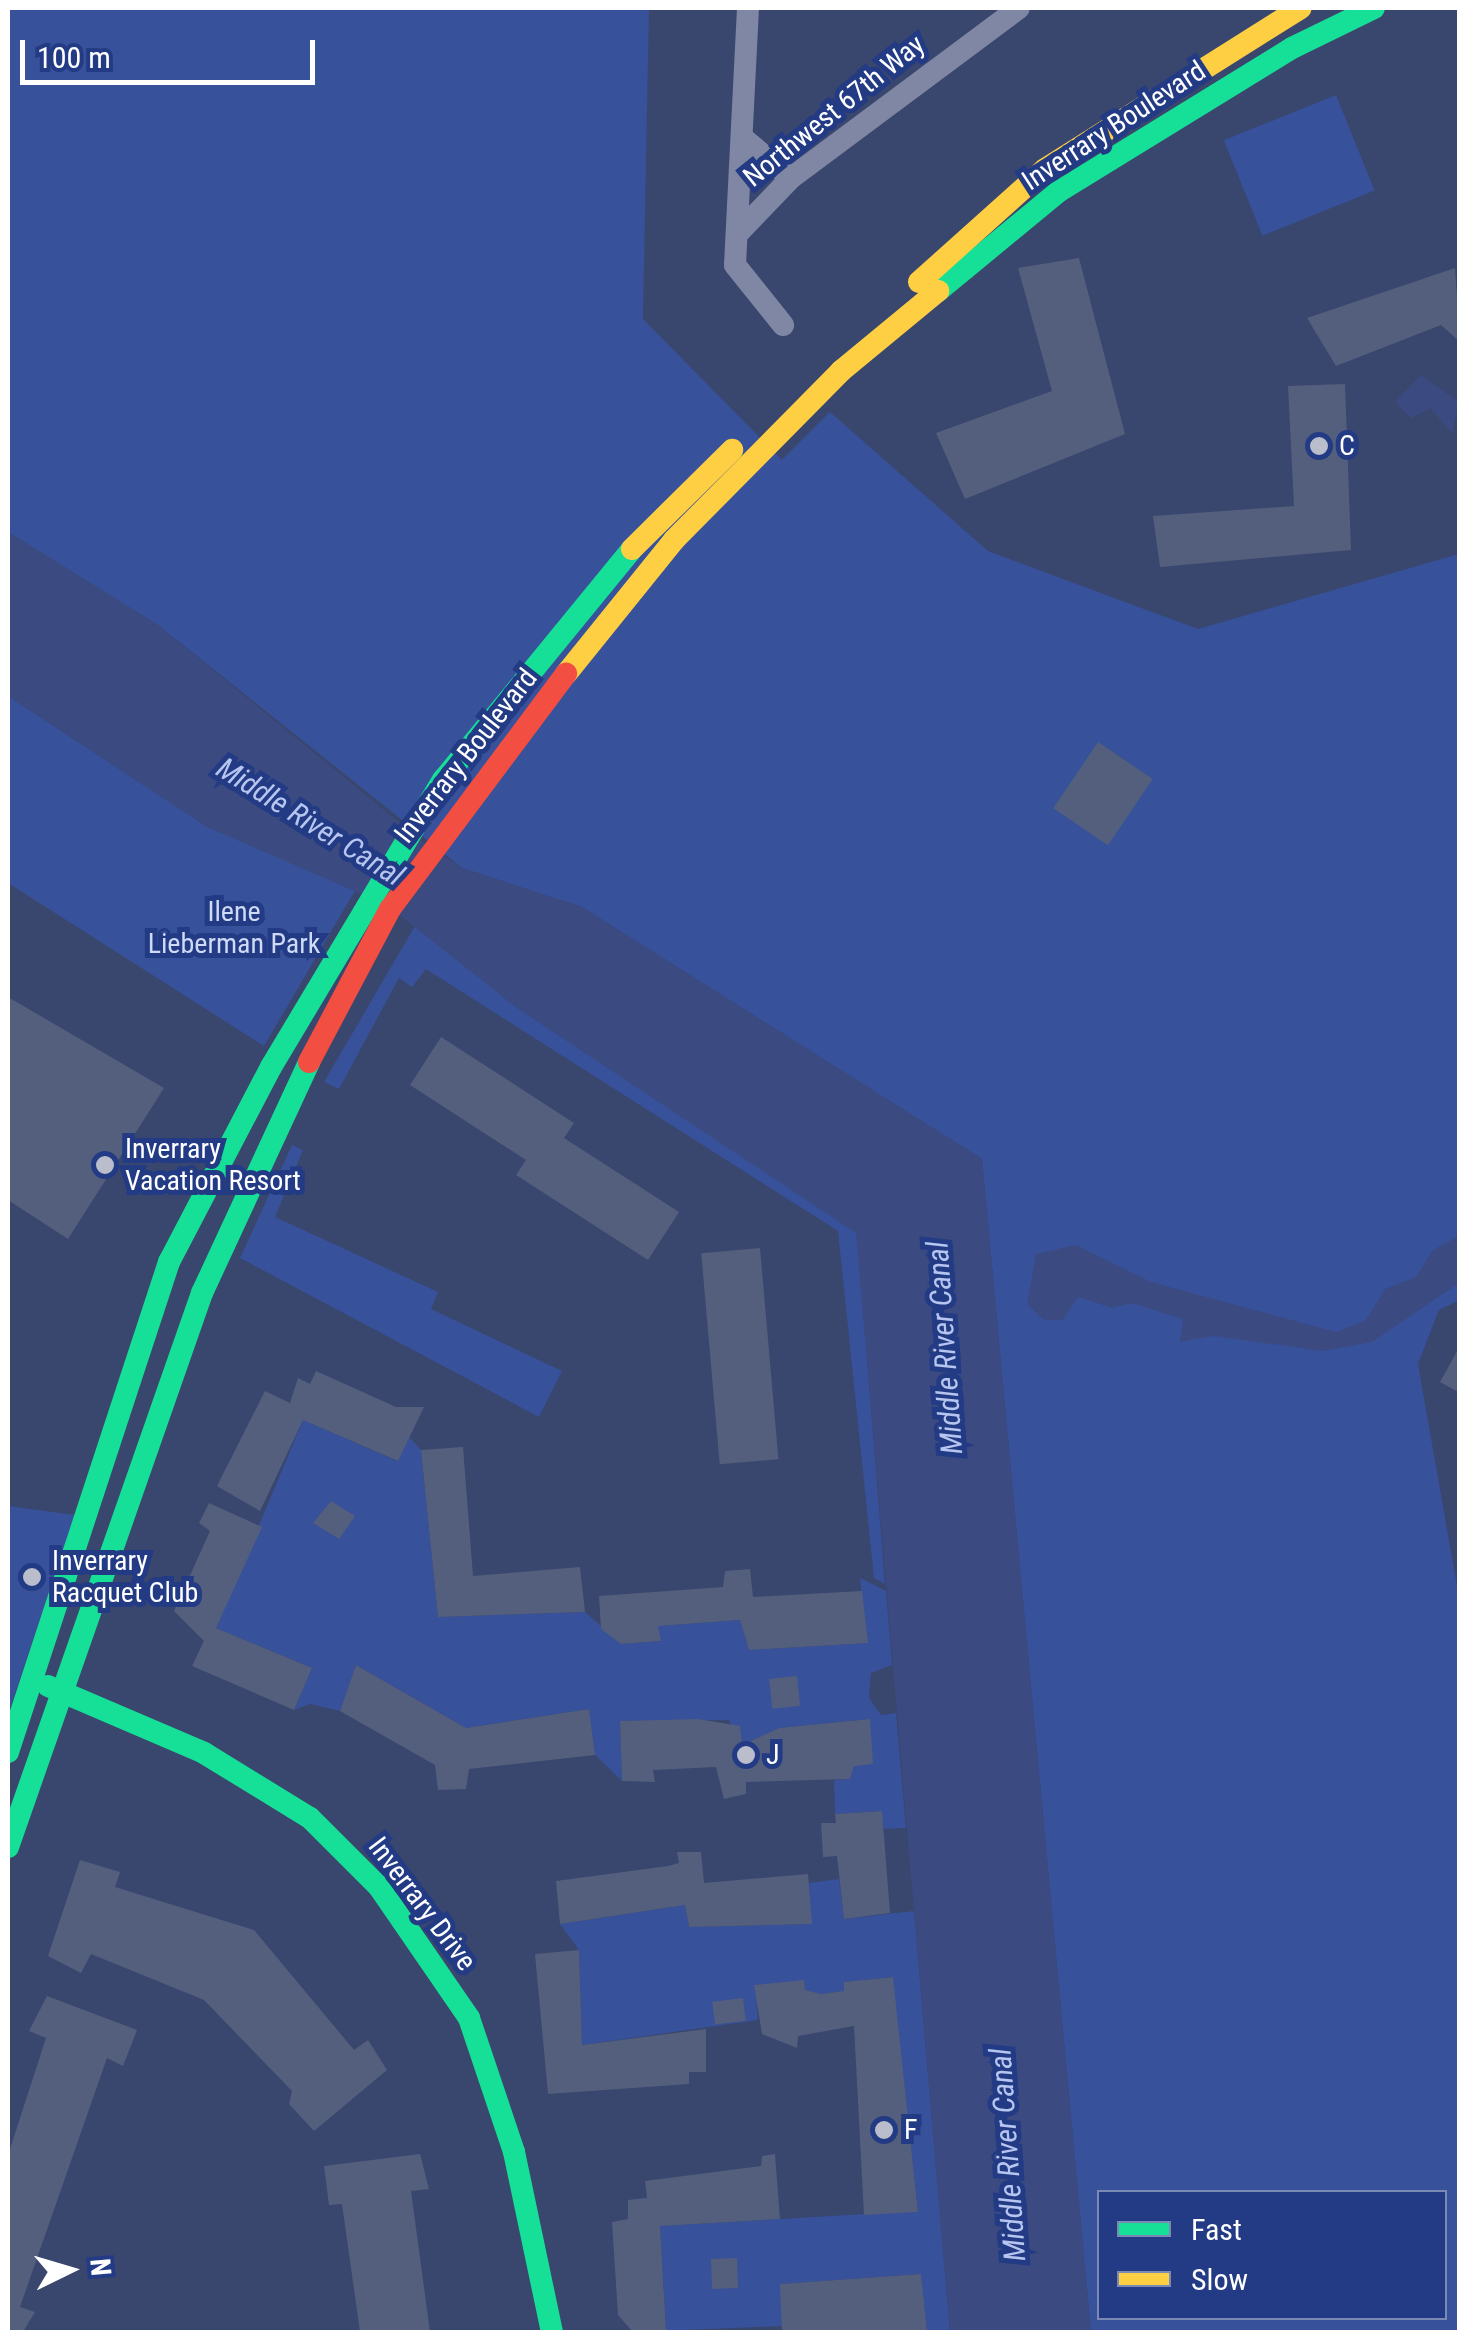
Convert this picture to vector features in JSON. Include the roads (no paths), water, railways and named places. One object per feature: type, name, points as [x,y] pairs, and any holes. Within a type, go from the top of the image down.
[{"type":"street","points":[[748,8],[740,231],[735,265],[783,325]]},
{"type":"street","name":"Northwest 67th Way","points":[[740,231],[792,178],[1019,8]]},
{"type":"street","name":"Inverrary Boulevard","points":[[8,1752],[35,1681],[168,1262],[366,898],[411,826],[530,665],[661,514],[1045,168],[1300,8]]},
{"type":"street","name":"Inverrary Boulevard","points":[[8,1846],[202,1293],[285,1107],[390,909],[436,840],[674,540],[841,371],[1058,192],[1374,8]]},
{"type":"street","points":[[744,140],[792,178]]},
{"type":"street","name":"Inverrary Drive","points":[[35,1681],[220,1762],[310,1818],[380,1888],[469,2018],[514,2152],[552,2332]]},
{"type":"water","points":[[1421,375],[1459,402],[1452,433],[1430,408],[1411,418],[1395,402]]},
{"type":"water","name":"Middle River Canal","points":[[8,532],[158,625],[428,846],[462,868],[582,907],[982,1159],[1091,2332],[950,2332],[856,1233],[517,1008],[387,905],[209,828],[8,696]]},
{"type":"water","points":[[1459,1236],[1459,1283],[1372,1342],[1323,1351],[1213,1336],[1180,1342],[1183,1319],[1131,1303],[1113,1308],[1078,1297],[1063,1320],[1044,1320],[1027,1304],[1036,1254],[1076,1245],[1151,1282],[1336,1332],[1366,1320],[1385,1289],[1416,1277],[1433,1250]]},
{"type":"place","name":"C","points":[[1319,446]]},
{"type":"place","name":"Inverrary Vacation Resort","points":[[105,1165]]},
{"type":"place","name":"Inverrary Racquet Club","points":[[32,1577]]},
{"type":"place","name":"J","points":[[746,1755]]},
{"type":"place","name":"F","points":[[884,2130]]},
{"type":"park label","name":"Ilene Lieberman Park","points":[[234,928]]}]
